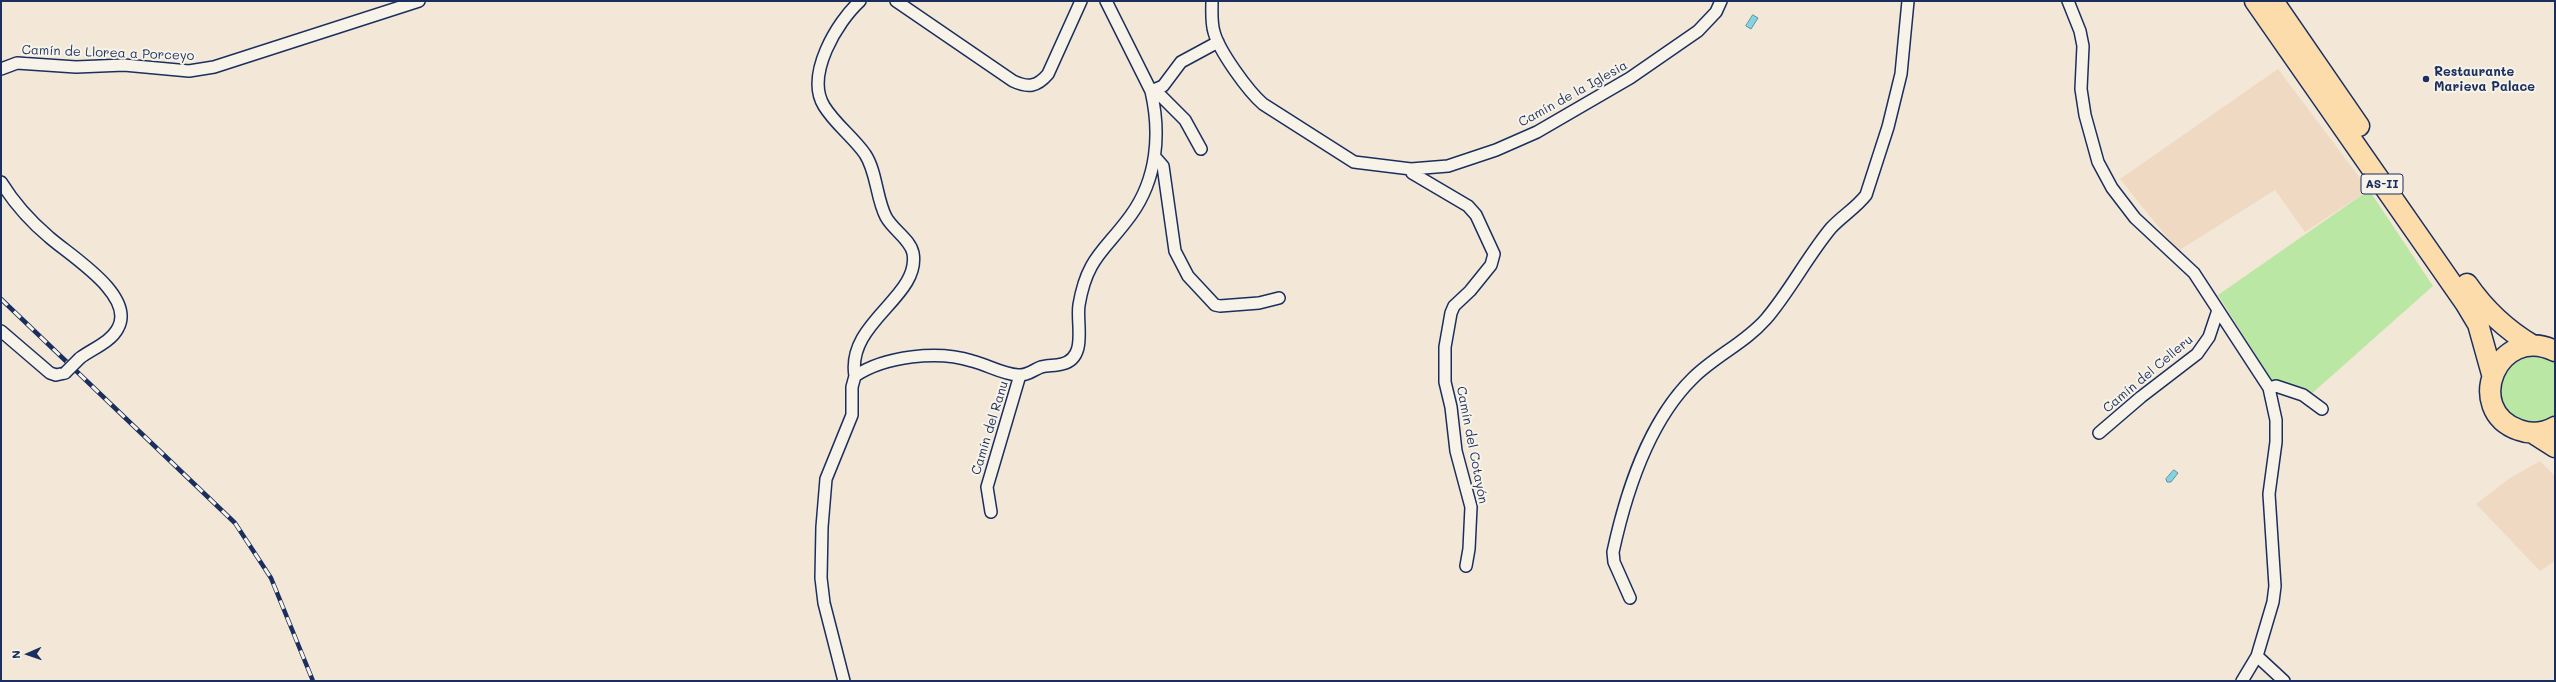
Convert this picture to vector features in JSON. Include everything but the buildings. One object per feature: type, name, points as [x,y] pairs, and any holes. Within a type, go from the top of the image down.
[{"type":"highway","name":"AS-II","points":[[2255,1],[2466,304],[2478,324],[2492,374],[2490,387],[2491,401],[2497,414],[2513,428],[2533,433],[2555,447]]},
{"type":"highway","name":"AS-II","points":[[2273,1],[2473,292],[2505,328],[2532,345],[2555,351]]},
{"type":"highway","points":[[2492,374],[2499,362],[2508,353],[2519,347],[2532,345]]},
{"type":"highway","name":"AS-II","points":[[2533,433],[2555,427]]},
{"type":"street","name":"Camín de Llorea a Porceyo","points":[[1,69],[17,63],[76,66],[124,65],[189,71],[201,70],[419,1]]},
{"type":"street","points":[[844,681],[824,603],[821,578],[822,527],[826,479],[852,415],[852,387],[855,376],[854,362],[857,347],[867,330],[902,288],[912,272],[913,261],[909,244],[895,230],[886,216],[865,155],[824,107],[819,93],[821,61],[825,52],[834,33],[860,1]]},
{"type":"street","points":[[896,1],[1013,81],[1029,86],[1040,82],[1048,74],[1081,1]]},
{"type":"street","points":[[1106,1],[1153,91],[1185,120],[1201,149]]},
{"type":"street","name":"Camín de la Iglesia","points":[[1212,1],[1213,28],[1218,42],[1251,94],[1343,157],[1354,162],[1411,169],[1448,166],[1496,150],[1537,132],[1650,66],[1698,30],[1716,12],[1721,1]]},
{"type":"street","points":[[1630,598],[1614,562],[1613,552],[1631,487],[1644,453],[1657,428],[1692,378],[1754,332],[1766,319],[1832,227],[1859,204],[1866,195],[1888,128],[1901,74],[1908,1]]},
{"type":"street","points":[[2068,1],[2080,31],[2083,46],[2082,95],[2091,142],[2098,162],[2112,188],[2134,218],[2194,274],[2270,388],[2276,420],[2276,442],[2269,494],[2274,586],[2272,608],[2257,656],[2242,681]]},
{"type":"street","points":[[1153,91],[1163,86],[1181,62],[1218,42]]},
{"type":"street","points":[[855,376],[899,359],[939,356],[971,360],[1020,375],[1041,367],[1062,364],[1071,359],[1080,340],[1078,306],[1086,273],[1098,253],[1138,204],[1152,173],[1156,158],[1153,91]]},
{"type":"street","points":[[1156,158],[1163,166],[1175,251],[1188,276],[1215,305],[1220,306],[1279,298]]},
{"type":"street","name":"Camín del Cotayón","points":[[1411,169],[1412,173],[1435,188],[1468,206],[1476,215],[1494,254],[1491,265],[1470,291],[1454,306],[1451,313],[1445,347],[1445,382],[1456,451],[1471,507],[1470,549],[1466,566]]},
{"type":"street","points":[[1,182],[26,216],[104,282],[117,300],[122,316],[118,328],[108,339],[80,358],[65,373],[56,375],[50,373],[1,331]]},
{"type":"street","name":"Camín del Celleru","points":[[2099,433],[2141,397],[2200,351],[2209,337],[2218,310]]},
{"type":"street","name":"Camín del Ranu","points":[[992,512],[987,487],[1020,375]]},
{"type":"street","points":[[2270,388],[2276,386],[2303,395],[2322,409]]},
{"type":"street","points":[[2257,656],[2284,681]]},
{"type":"shaded area","points":[[2278,69],[2369,190],[2305,232],[2275,190],[2178,251],[2120,179]]},
{"type":"shaded area","points":[[2540,461],[2555,476],[2555,561],[2540,571],[2476,504],[2510,478]]},
{"type":"green space","points":[[2369,190],[2433,286],[2309,396],[2272,381],[2218,295]]},
{"type":"green space","points":[[2536,355],[2555,362],[2555,417],[2542,423],[2525,423],[2510,417],[2505,411],[2501,405],[2499,386],[2506,371],[2512,365],[2519,360]]},
{"type":"water","points":[[1753,15],[1758,18],[1751,29],[1746,26]]},
{"type":"water","points":[[2174,470],[2178,473],[2171,482],[2167,482],[2166,479]]},
{"type":"railway","points":[[1,299],[235,523],[271,578],[313,681]]},
{"type":"place","name":"Restaurante Marieva Palace","points":[[2426,79]]}]
